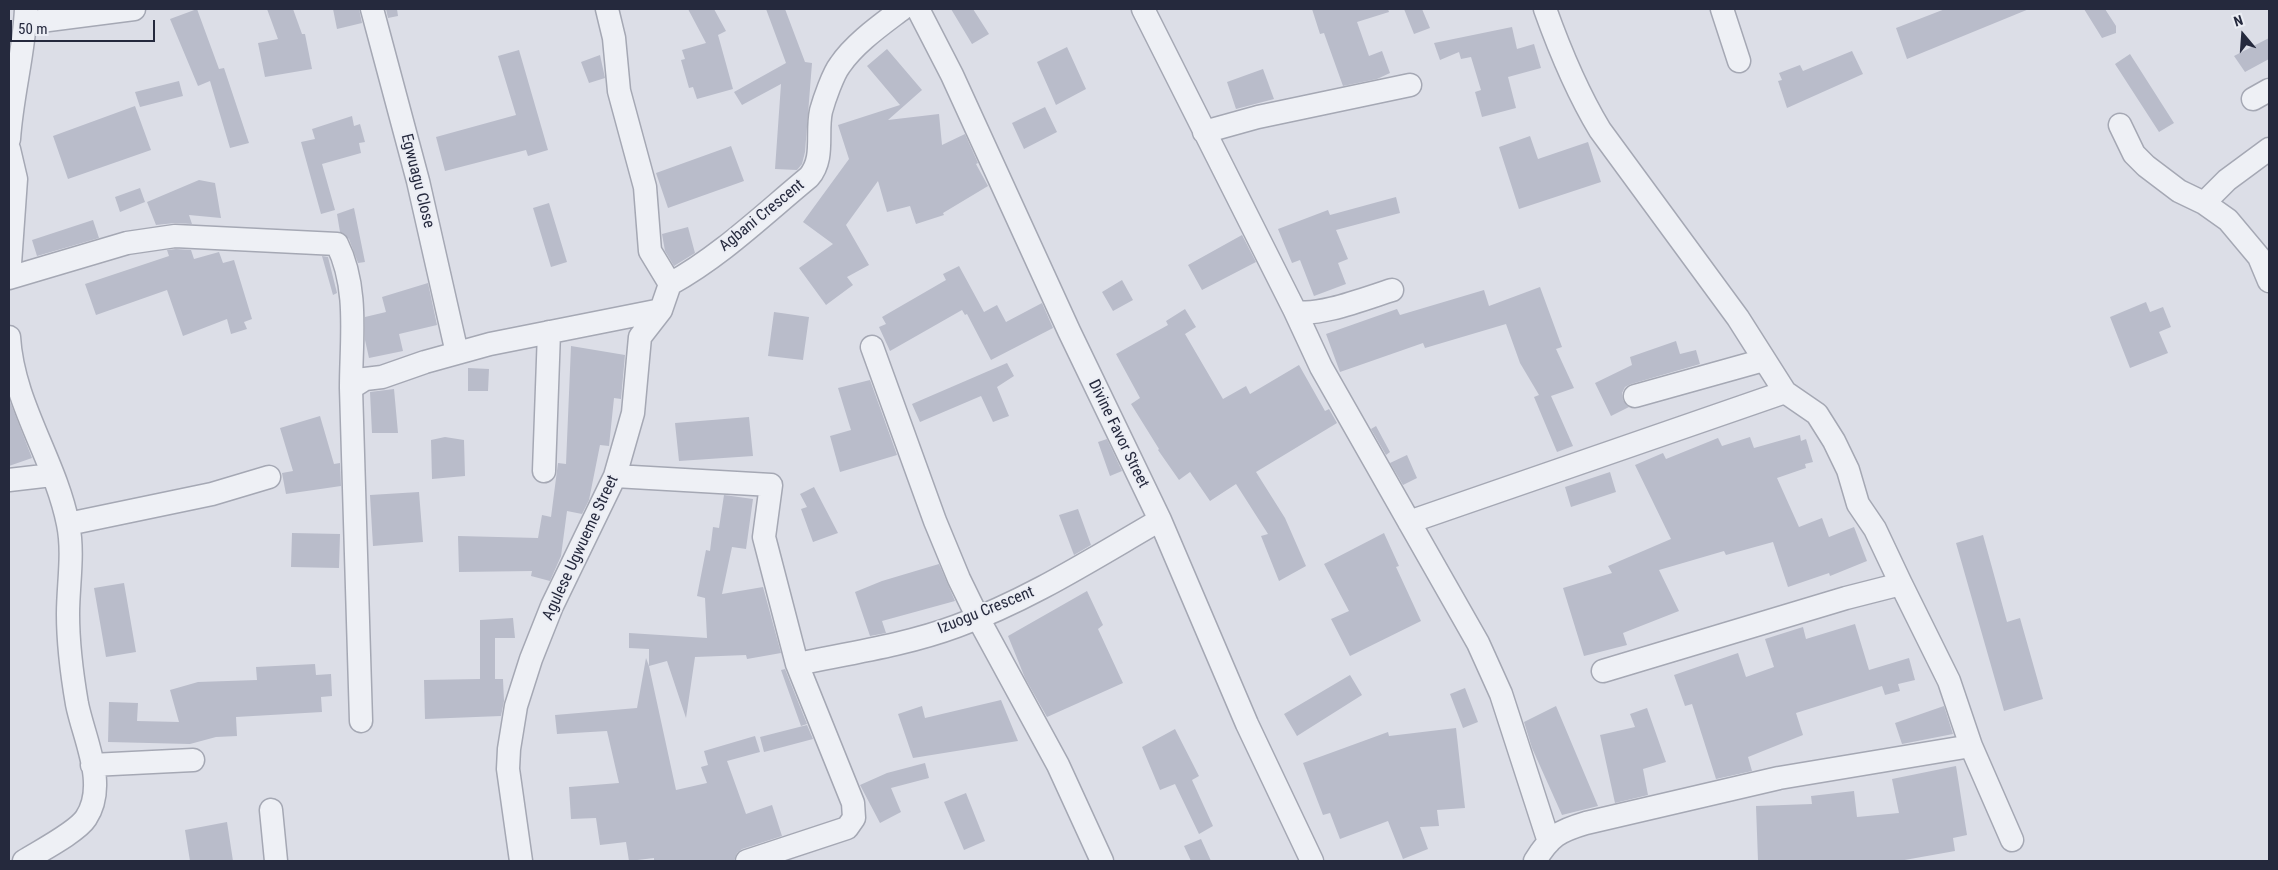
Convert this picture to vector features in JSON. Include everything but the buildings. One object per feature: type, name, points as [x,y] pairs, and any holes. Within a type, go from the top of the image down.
[{"type":"street","points":[[9,139],[26,16],[134,9]]},
{"type":"street","name":"Egwuagu Close","points":[[372,9],[418,182],[457,353]]},
{"type":"street","points":[[607,9],[614,38],[619,91],[645,187],[650,251],[670,284]]},
{"type":"street","name":"Agbani Crescent","points":[[670,284],[692,272],[713,256],[815,170],[819,151],[821,112],[839,66],[863,41],[905,9]]},
{"type":"street","name":"Divine Favor Street","points":[[905,9],[952,75],[1080,356],[1160,520],[1246,724],[1312,861]]},
{"type":"street","points":[[1143,9],[1295,311],[1321,367],[1478,643],[1501,694],[1549,842]]},
{"type":"street","points":[[1545,9],[1568,68],[1587,109],[1600,130],[1738,318],[1785,392],[1817,414],[1834,441],[1848,470],[1858,504],[1875,529],[1949,682],[1971,746],[2012,840]]},
{"type":"street","points":[[1722,9],[1739,61]]},
{"type":"street","points":[[1204,132],[1258,118],[1410,85]]},
{"type":"street","points":[[2120,125],[2134,154],[2146,166],[2179,192],[2204,203],[2228,220],[2259,257],[2269,281]]},
{"type":"street","points":[[9,149],[16,179],[9,278],[127,243],[175,236],[337,244],[342,255],[352,293],[351,388],[362,721]]},
{"type":"street","points":[[2204,203],[2227,180],[2269,149]]},
{"type":"street","name":"Agulese Ugwueme Street","points":[[521,861],[508,769],[509,749],[516,706],[531,659],[552,606],[615,476],[633,413],[640,338],[661,310],[670,284]]},
{"type":"street","points":[[1295,311],[1304,314],[1317,312],[1392,290]]},
{"type":"street","points":[[351,388],[365,379],[382,377],[457,353],[549,332],[661,310]]},
{"type":"street","points":[[544,471],[549,332]]},
{"type":"street","points":[[9,337],[10,354],[16,381],[52,475],[68,524],[70,560],[68,638],[77,703],[92,765],[95,795],[86,818],[76,828],[24,861]]},
{"type":"street","points":[[872,346],[935,521],[978,618],[1058,765],[1102,861]]},
{"type":"street","points":[[1636,396],[1764,360]]},
{"type":"street","points":[[1409,522],[1785,392]]},
{"type":"street","points":[[9,480],[52,475]]},
{"type":"street","points":[[615,476],[771,485],[764,537],[797,664],[853,803],[854,818],[847,828],[806,852],[747,861]]},
{"type":"street","points":[[68,524],[212,494],[269,477]]},
{"type":"street","name":"Izuogu Crescent","points":[[797,664],[896,644],[956,627],[1034,592],[1160,520]]},
{"type":"street","points":[[1603,671],[1846,598],[1901,584]]},
{"type":"street","points":[[1535,861],[1544,846],[1561,831],[1586,823],[1779,778],[1971,746]]},
{"type":"street","points":[[92,765],[193,760]]},
{"type":"street","points":[[271,810],[276,861]]}]
